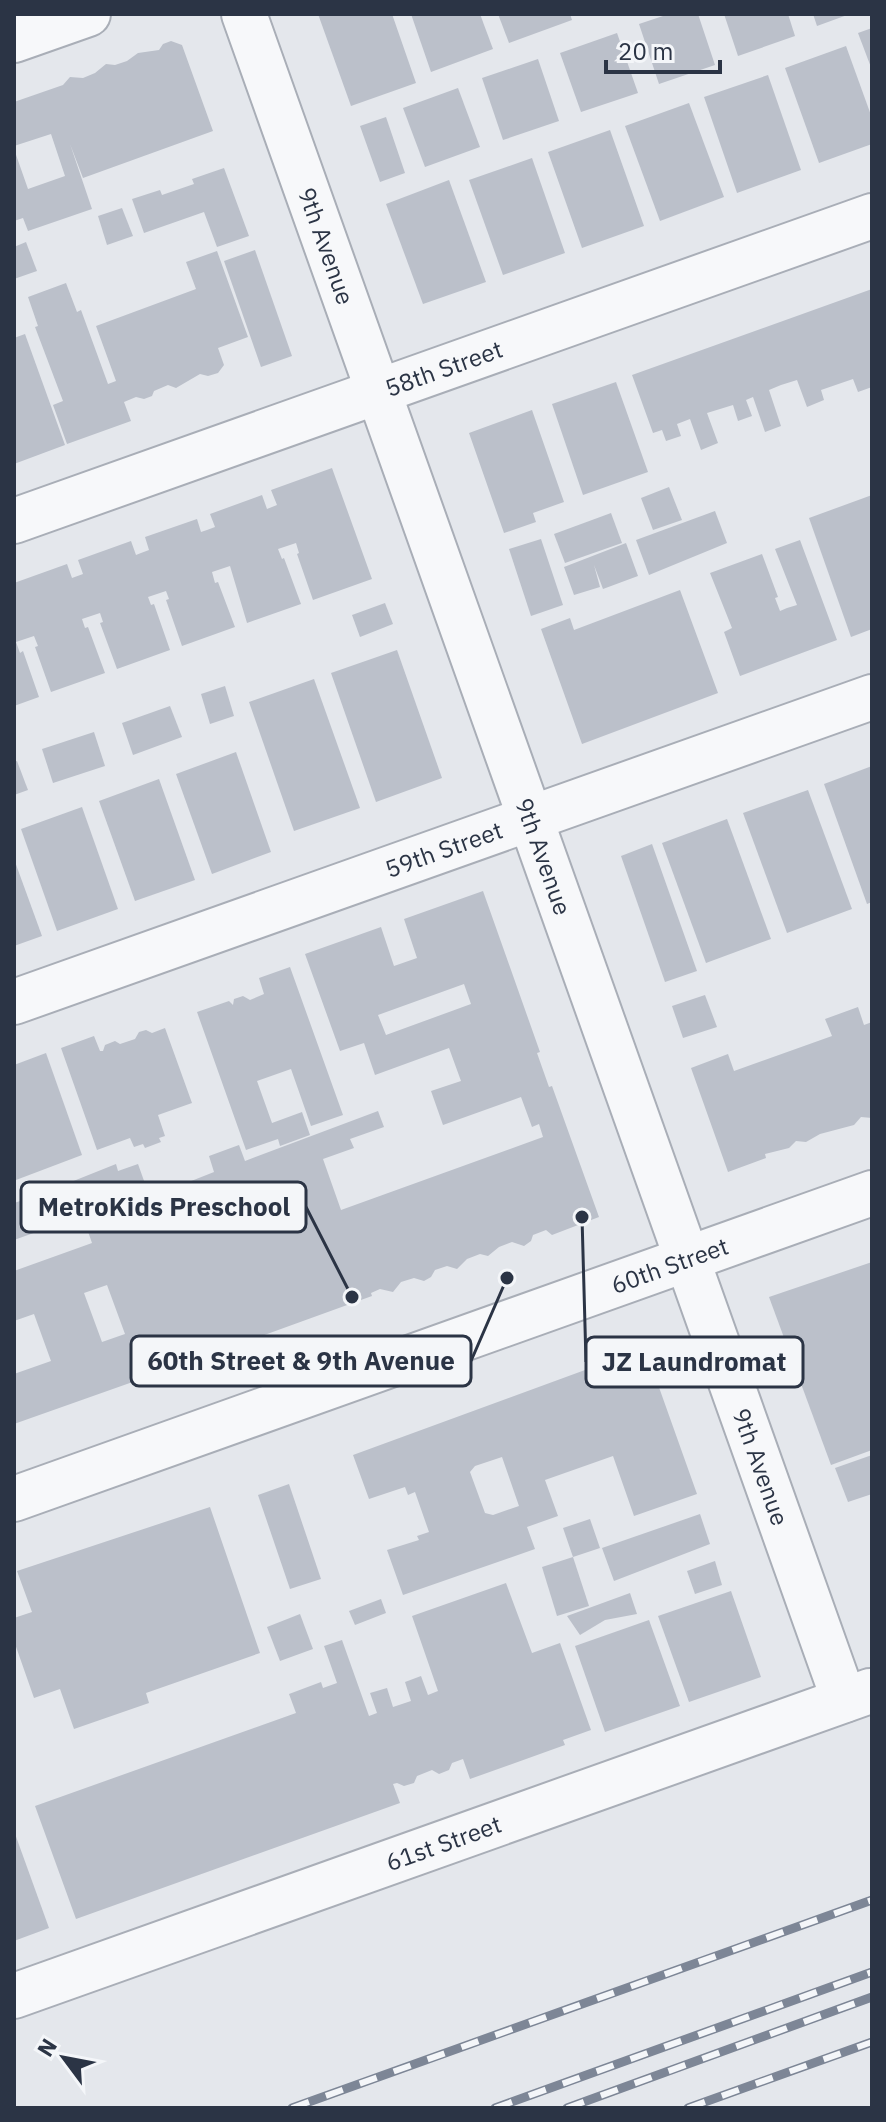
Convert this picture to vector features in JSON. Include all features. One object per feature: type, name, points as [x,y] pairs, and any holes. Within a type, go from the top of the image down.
[{"type":"street","points":[[14,40],[88,14]]},
{"type":"street","name":"9th Avenue","points":[[244,14],[688,1258],[858,1695]]},
{"type":"street","name":"58th Street","points":[[14,521],[872,216]]},
{"type":"street","name":"59th Street","points":[[14,1002],[872,697]]},
{"type":"street","name":"60th Street","points":[[14,1499],[872,1193]]},
{"type":"street","name":"61st Street","points":[[14,1996],[858,1695]]},
{"type":"building","points":[[318,14],[392,14],[416,83],[351,106]]},
{"type":"building","points":[[411,14],[480,14],[493,49],[431,72]]},
{"type":"building","points":[[498,14],[570,14],[572,20],[509,43]]},
{"type":"building","points":[[669,14],[698,14],[715,65],[659,84],[639,24]]},
{"type":"building","points":[[724,14],[788,14],[795,36],[738,56]]},
{"type":"building","points":[[813,14],[850,14],[817,26]]},
{"type":"building","points":[[872,28],[872,70],[858,33]]},
{"type":"building","points":[[617,33],[638,93],[581,112],[560,53]]},
{"type":"building","points":[[171,41],[182,45],[213,131],[83,178],[70,144],[92,209],[28,231],[23,218],[14,221],[14,149],[28,189],[65,176],[51,134],[14,146],[14,102],[63,85],[70,77],[83,78],[106,64],[115,65],[138,53],[159,50]]},
{"type":"building","points":[[846,46],[872,118],[872,144],[819,163],[785,68]]},
{"type":"building","points":[[538,59],[559,121],[503,140],[482,78]]},
{"type":"building","points":[[768,75],[801,170],[737,193],[704,97]]},
{"type":"building","points":[[458,88],[480,147],[425,167],[403,108]]},
{"type":"building","points":[[689,103],[724,197],[660,221],[625,126]]},
{"type":"building","points":[[386,117],[405,173],[380,182],[360,126]]},
{"type":"building","points":[[610,130],[644,226],[582,248],[548,152]]},
{"type":"building","points":[[532,158],[565,253],[503,275],[469,180]]},
{"type":"building","points":[[224,168],[249,236],[217,247],[204,212],[144,233],[132,199],[160,190],[162,195],[194,184],[192,179]]},
{"type":"building","points":[[449,180],[486,282],[423,304],[386,204]]},
{"type":"building","points":[[122,208],[133,236],[107,245],[98,216]]},
{"type":"building","points":[[26,242],[37,271],[14,279],[14,247]]},
{"type":"building","points":[[255,250],[292,356],[261,367],[224,261]]},
{"type":"building","points":[[217,251],[248,337],[218,348],[224,365],[218,373],[208,376],[200,374],[176,388],[168,385],[154,391],[152,396],[124,402],[131,421],[67,444],[53,405],[63,401],[35,327],[38,326],[28,297],[66,283],[77,312],[81,310],[108,384],[116,381],[96,326],[196,289],[186,262]]},
{"type":"building","points":[[872,289],[872,387],[858,392],[853,379],[821,390],[824,400],[807,407],[797,380],[781,385],[769,390],[781,426],[765,432],[753,397],[746,400],[752,416],[738,421],[733,405],[707,413],[718,443],[701,450],[690,419],[677,424],[681,436],[666,441],[662,430],[653,433],[632,375]]},
{"type":"building","points":[[25,334],[65,445],[14,464],[14,338]]},
{"type":"building","points":[[616,382],[648,472],[583,495],[552,404]]},
{"type":"building","points":[[532,410],[564,502],[533,513],[536,522],[504,533],[469,433]]},
{"type":"building","points":[[332,468],[372,579],[313,600],[296,543],[278,549],[301,604],[247,623],[230,566],[212,572],[235,627],[182,646],[166,600],[169,599],[166,591],[148,597],[151,605],[154,604],[170,650],[117,669],[100,623],[103,622],[100,613],[82,619],[105,673],[51,692],[34,636],[16,642],[20,653],[23,651],[39,697],[14,706],[14,583],[67,564],[72,578],[83,574],[78,560],[131,541],[136,555],[149,550],[145,537],[197,519],[201,532],[207,530],[215,527],[210,514],[262,495],[267,509],[277,505],[271,490]]},
{"type":"building","points":[[669,487],[682,520],[653,530],[641,498]]},
{"type":"building","points":[[872,495],[872,629],[851,637],[809,518]]},
{"type":"building","points":[[715,511],[727,543],[649,575],[636,540]]},
{"type":"building","points":[[611,513],[622,543],[565,563],[554,534]]},
{"type":"building","points":[[541,539],[563,605],[531,616],[509,549]]},
{"type":"building","points":[[800,540],[837,640],[740,676],[724,632],[732,628],[710,573],[762,554],[780,611],[797,605],[775,549]]},
{"type":"building","points":[[626,543],[638,576],[603,589],[594,565],[600,587],[574,595],[564,567]]},
{"type":"building","points":[[680,590],[718,693],[582,744],[541,629],[570,618],[574,630]]},
{"type":"building","points":[[385,603],[393,624],[360,637],[352,615]]},
{"type":"building","points":[[397,650],[442,778],[376,802],[331,673]]},
{"type":"building","points":[[314,679],[360,808],[294,831],[249,702]]},
{"type":"building","points":[[225,686],[234,716],[210,724],[201,694]]},
{"type":"building","points":[[170,706],[182,737],[133,755],[122,723]]},
{"type":"building","points":[[94,732],[105,766],[53,783],[42,749]]},
{"type":"building","points":[[236,752],[271,852],[212,874],[176,774]]},
{"type":"building","points":[[17,761],[28,790],[14,795],[14,762]]},
{"type":"building","points":[[872,766],[872,902],[867,904],[824,784]]},
{"type":"building","points":[[159,779],[195,880],[135,901],[99,801]]},
{"type":"building","points":[[808,790],[852,909],[787,933],[743,813]]},
{"type":"building","points":[[82,807],[118,909],[57,931],[21,829]]},
{"type":"building","points":[[727,819],[771,939],[706,963],[662,843]]},
{"type":"building","points":[[652,844],[697,971],[665,982],[621,856]]},
{"type":"building","points":[[14,859],[42,936],[14,946]]},
{"type":"building","points":[[483,891],[540,1052],[537,1053],[549,1087],[552,1086],[599,1217],[552,1235],[546,1230],[533,1235],[524,1246],[512,1242],[488,1256],[480,1254],[467,1259],[457,1269],[447,1266],[435,1270],[424,1281],[414,1278],[401,1282],[393,1292],[380,1289],[371,1293],[372,1296],[209,1355],[207,1349],[173,1361],[175,1367],[14,1424],[14,1374],[51,1361],[34,1314],[14,1321],[14,1271],[92,1243],[85,1223],[214,1172],[209,1156],[239,1145],[245,1161],[378,1111],[384,1127],[350,1139],[354,1148],[323,1159],[341,1210],[543,1137],[539,1124],[532,1127],[521,1097],[443,1125],[431,1091],[461,1081],[449,1048],[375,1075],[364,1043],[340,1051],[305,954],[381,927],[394,966],[417,958],[404,919]],"holes":[[[464,984],[471,1004],[386,1035],[378,1015]],[[107,1285],[125,1334],[102,1342],[84,1293]]]},
{"type":"building","points":[[290,967],[343,1115],[311,1126],[291,1069],[257,1081],[272,1123],[302,1112],[310,1135],[280,1146],[278,1139],[246,1150],[197,1012],[229,1001],[233,1005],[234,999],[243,996],[250,1000],[264,994],[259,978]]},
{"type":"building","points":[[705,995],[717,1027],[683,1038],[672,1006]]},
{"type":"building","points":[[858,1007],[864,1025],[872,1022],[872,1118],[861,1117],[854,1125],[820,1134],[806,1142],[796,1141],[789,1148],[765,1154],[766,1158],[728,1172],[691,1068],[728,1054],[734,1071],[832,1036],[825,1019]]},
{"type":"building","points":[[165,1028],[192,1103],[158,1115],[165,1136],[159,1138],[161,1142],[145,1148],[143,1144],[134,1147],[130,1138],[97,1150],[61,1048],[94,1036],[100,1051],[103,1051],[105,1045],[135,1039],[139,1032],[146,1030],[152,1033]]},
{"type":"building","points":[[46,1053],[82,1155],[16,1180],[14,1065]]},
{"type":"building","points":[[116,1164],[118,1171],[138,1164],[148,1192],[78,1217],[66,1184]]},
{"type":"building","points":[[45,1193],[56,1225],[14,1240],[14,1203]]},
{"type":"building","points":[[872,1262],[872,1450],[831,1465],[769,1297]]},
{"type":"building","points":[[645,1348],[697,1494],[634,1516],[613,1456],[545,1480],[558,1516],[527,1527],[535,1549],[403,1595],[387,1550],[419,1540],[417,1536],[429,1532],[415,1492],[408,1495],[405,1487],[369,1499],[353,1455]],"holes":[[[502,1457],[519,1506],[493,1515],[485,1513],[470,1472],[475,1466]]]},
{"type":"building","points":[[872,1455],[872,1494],[848,1502],[835,1468]]},
{"type":"building","points":[[289,1484],[321,1579],[290,1589],[258,1495]]},
{"type":"building","points":[[210,1507],[260,1653],[146,1693],[149,1703],[74,1729],[60,1689],[34,1698],[14,1641],[14,1618],[32,1612],[17,1571]]},
{"type":"building","points":[[700,1514],[710,1544],[614,1581],[602,1548]]},
{"type":"building","points":[[590,1519],[600,1548],[573,1557],[563,1528]]},
{"type":"building","points":[[573,1557],[589,1606],[557,1616],[542,1567]]},
{"type":"building","points":[[715,1561],[722,1585],[695,1594],[687,1571]]},
{"type":"building","points":[[506,1583],[532,1653],[560,1643],[591,1730],[563,1740],[565,1745],[470,1779],[463,1759],[452,1763],[449,1770],[439,1774],[432,1770],[417,1776],[414,1783],[404,1786],[393,1784],[400,1803],[76,1919],[35,1806],[296,1713],[289,1694],[321,1682],[323,1688],[337,1683],[324,1646],[342,1640],[369,1716],[377,1713],[370,1693],[387,1688],[393,1707],[411,1701],[405,1682],[421,1676],[428,1695],[438,1691],[412,1616]]},
{"type":"building","points":[[731,1591],[761,1677],[689,1702],[658,1616]]},
{"type":"building","points":[[630,1593],[637,1614],[605,1620],[580,1635],[567,1616]]},
{"type":"building","points":[[381,1599],[386,1613],[355,1625],[349,1611]]},
{"type":"building","points":[[300,1614],[313,1649],[280,1661],[267,1627]]},
{"type":"building","points":[[649,1620],[680,1706],[605,1732],[575,1646]]},
{"type":"building","points":[[14,1831],[49,1928],[14,1941]]},
{"type":"railway","points":[[292,2108],[872,1900]]},
{"type":"railway","points":[[495,2108],[872,1972]]},
{"type":"railway","points":[[567,2108],[872,1997]]},
{"type":"railway","points":[[688,2108],[872,2042]]},
{"type":"place","name":"JZ Laundromat","points":[[582,1217]]},
{"type":"place","name":"60th Street & 9th Avenue","points":[[507,1278]]},
{"type":"place","name":"MetroKids Preschool","points":[[352,1297]]}]
